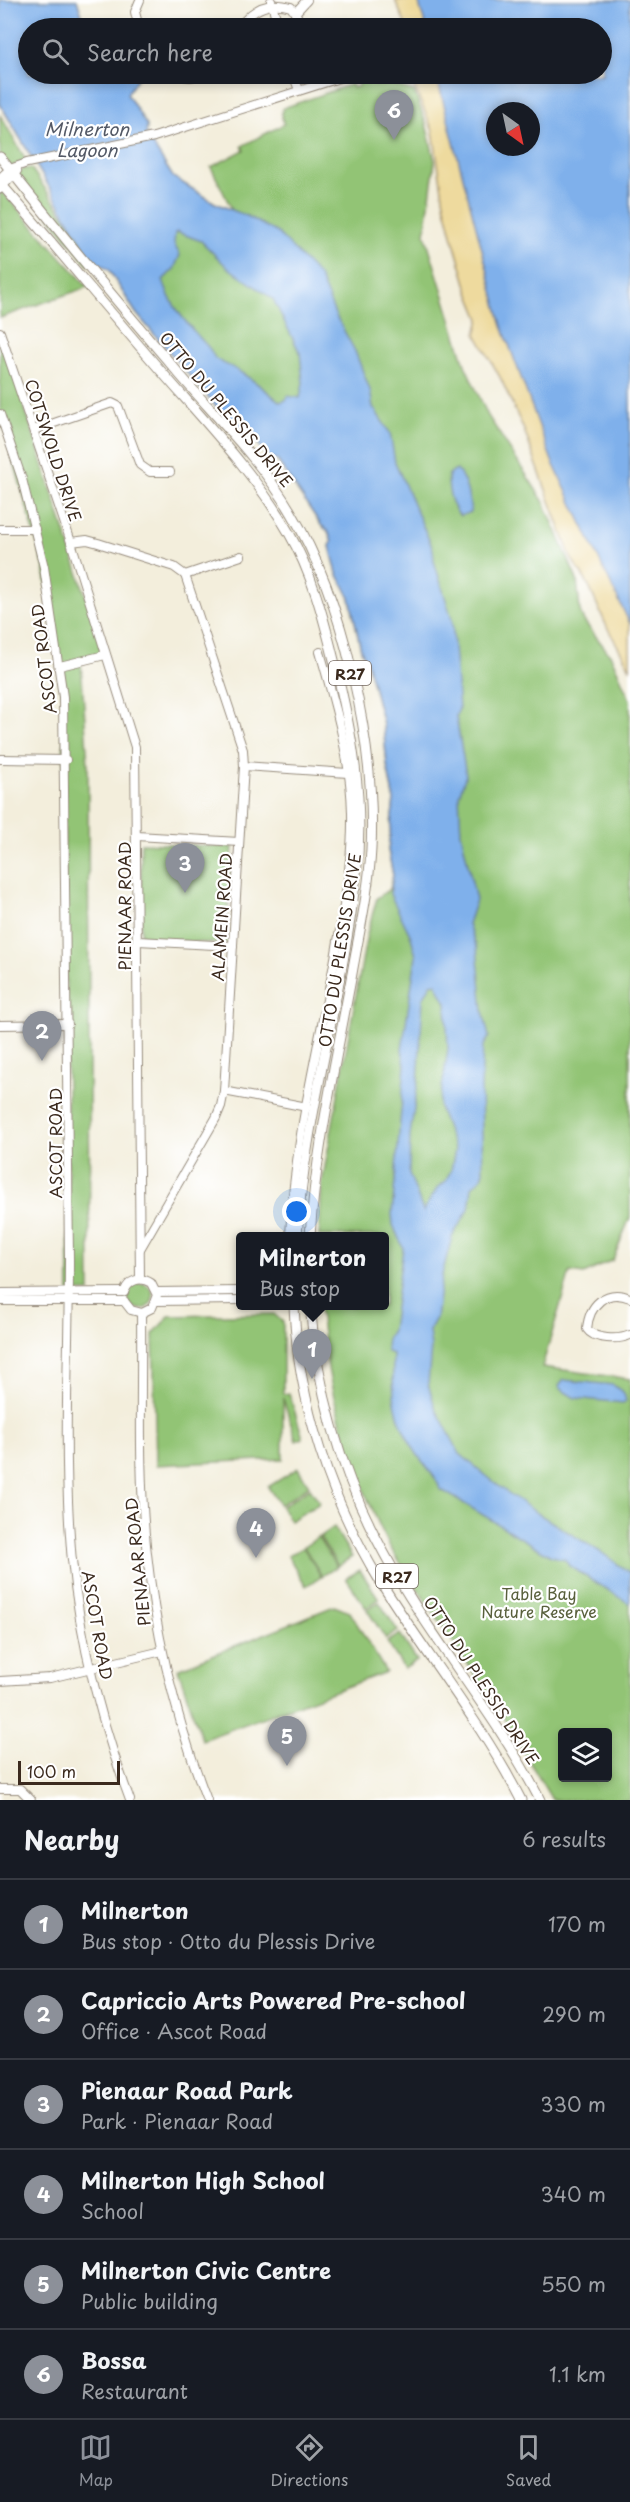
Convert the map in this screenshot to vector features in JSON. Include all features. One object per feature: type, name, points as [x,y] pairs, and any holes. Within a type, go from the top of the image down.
[{"type":"main road","name":"R27","points":[[0,157],[18,169]]},
{"type":"main road","name":"OTTO DU PLESSIS DRIVE","points":[[18,169],[89,269],[276,489],[309,544],[337,617],[364,735],[371,794],[371,848],[365,903],[318,1162],[310,1232]]},
{"type":"main road","name":"OTTO DU PLESSIS DRIVE","points":[[1,184],[249,473],[291,537],[307,569],[325,623],[354,753],[359,808],[358,849],[352,902],[303,1175],[297,1232]]},
{"type":"main road","name":"OTTO DU PLESSIS DRIVE","points":[[293,1310],[299,1357],[311,1417],[325,1464],[349,1522],[379,1579],[501,1765],[521,1800]]},
{"type":"main road","name":"OTTO DU PLESSIS DRIVE","points":[[311,1310],[318,1360],[335,1435],[347,1473],[370,1527],[393,1571],[508,1745],[540,1800]]},
{"type":"street","points":[[136,18],[135,12],[140,0]]},
{"type":"street","points":[[295,13],[307,0]]},
{"type":"street","points":[[271,2],[276,18]]},
{"type":"street","points":[[247,18],[253,11],[271,2],[286,4],[297,18]]},
{"type":"street","points":[[297,84],[299,90]]},
{"type":"street","points":[[307,88],[314,84]]},
{"type":"street","points":[[1,184],[18,169],[154,137],[320,84]]},
{"type":"street","name":"COTSWOLD DRIVE","points":[[0,332],[71,542],[87,540],[98,543],[174,567],[185,575]]},
{"type":"street","points":[[34,430],[112,403],[118,406],[140,465],[150,472],[170,472]]},
{"type":"street","name":"ASCOT ROAD","points":[[0,414],[22,479],[35,529],[52,608],[60,666],[66,760],[69,1521],[80,1609],[91,1668],[111,1749],[130,1800]]},
{"type":"street","points":[[0,529],[35,529]]},
{"type":"street","name":"PIENAAR ROAD","points":[[71,542],[135,747],[140,1279]]},
{"type":"street","points":[[185,575],[241,556]]},
{"type":"street","name":"ALAMEIN ROAD","points":[[140,1250],[219,1112],[224,1091],[244,765],[241,740],[185,575]]},
{"type":"street","points":[[290,1232],[307,1107],[349,872],[352,811],[348,773],[339,718],[320,652]]},
{"type":"street","points":[[60,666],[105,655]]},
{"type":"street","points":[[0,759],[66,760]]},
{"type":"street","points":[[244,765],[348,773]]},
{"type":"street","points":[[137,836],[239,842]]},
{"type":"street","points":[[138,941],[232,946]]},
{"type":"street","points":[[0,1025],[68,1024]]},
{"type":"street","points":[[224,1091],[307,1107]]},
{"type":"street","points":[[140,1214],[149,1220],[156,1221]]},
{"type":"street","points":[[140,1279],[151,1283],[156,1297],[151,1310],[141,1313],[131,1310],[124,1301],[124,1292],[130,1283],[140,1279]]},
{"type":"street","points":[[0,1293],[124,1292]]},
{"type":"street","points":[[630,1298],[613,1294],[596,1302],[590,1312],[587,1329],[594,1335],[621,1339],[630,1335]]},
{"type":"street","points":[[156,1297],[236,1296]]},
{"type":"street","points":[[0,1301],[124,1301]]},
{"type":"street","name":"PIENAAR ROAD","points":[[141,1313],[142,1476],[146,1543],[162,1651],[184,1737],[207,1800]]},
{"type":"street","points":[[0,1681],[38,1680],[162,1651]]},
{"type":"street","points":[[0,1789],[20,1790],[31,1800]]},
{"type":"green space","name":"Table Bay Nature Reserve","points":[[0,0],[77,0],[83,18],[18,18],[18,84],[134,84],[127,94],[147,126],[146,134],[173,177],[215,203],[232,210],[211,167],[244,150],[242,146],[284,124],[281,115],[283,108],[352,84],[353,88],[359,86],[358,84],[374,84],[393,85],[414,91],[426,124],[435,161],[425,234],[465,365],[488,416],[544,502],[577,580],[580,611],[584,621],[611,656],[630,700],[630,1217],[613,1260],[584,1274],[570,1272],[542,1367],[630,1379],[630,1800],[552,1800],[505,1720],[391,1549],[355,1466],[335,1401],[320,1310],[389,1310],[389,1232],[319,1232],[322,1183],[367,934],[377,898],[390,889],[393,875],[388,850],[394,800],[387,765],[383,724],[367,662],[361,650],[350,598],[337,573],[328,531],[321,525],[277,460],[267,457],[254,437],[242,427],[231,424],[136,313],[109,270],[92,258],[88,265],[16,175],[24,169],[31,168],[82,242],[0,104]]},
{"type":"green space","points":[[0,115],[26,160],[11,167],[0,155]]},
{"type":"green space","points":[[0,189],[88,287],[0,318]]},
{"type":"green space","points":[[0,332],[105,655],[81,662],[88,765],[90,1292],[69,1292],[63,697],[44,567],[0,414]]},
{"type":"green space","points":[[141,843],[233,847],[226,944],[141,939]]},
{"type":"green space","points":[[140,1283],[149,1287],[153,1296],[149,1305],[140,1309],[131,1305],[127,1296],[131,1287]]},
{"type":"green space","points":[[274,1314],[283,1322],[283,1394],[289,1393],[303,1438],[296,1441],[283,1398],[283,1459],[156,1465],[153,1334],[169,1316]]},
{"type":"green space","points":[[298,1468],[309,1486],[280,1505],[268,1487]]},
{"type":"green space","points":[[310,1488],[320,1503],[290,1521],[281,1507]]},
{"type":"green space","points":[[334,1527],[352,1557],[338,1566],[320,1537]]},
{"type":"green space","points":[[318,1537],[337,1567],[322,1576],[304,1547]]},
{"type":"green space","points":[[303,1547],[321,1576],[306,1586],[288,1556]]},
{"type":"green space","points":[[360,1570],[379,1599],[366,1608],[346,1578]]},
{"type":"green space","points":[[379,1602],[398,1631],[386,1639],[367,1610]]},
{"type":"green space","points":[[334,1606],[350,1612],[386,1672],[202,1740],[178,1669]]},
{"type":"green space","points":[[400,1634],[417,1661],[404,1669],[387,1642]]},
{"type":"sand","points":[[395,0],[451,0],[456,18],[403,18]]},
{"type":"sand","points":[[416,84],[475,84],[486,135],[486,156],[490,156],[630,573],[630,668],[607,627],[587,582],[571,558],[524,430],[501,379],[476,334],[480,319],[468,290],[444,203],[433,131],[414,86]]},
{"type":"water","name":"Milnerton Lagoon","points":[[0,0],[77,0],[83,18],[18,18],[18,84],[134,84],[127,94],[147,126],[146,134],[173,177],[215,203],[247,216],[278,233],[319,276],[335,314],[355,351],[370,390],[373,407],[390,433],[395,462],[433,549],[434,561],[452,620],[459,709],[456,716],[466,775],[459,795],[461,833],[476,900],[468,924],[477,948],[483,1011],[489,1037],[483,1047],[481,1086],[483,1176],[472,1187],[469,1209],[452,1237],[442,1275],[436,1318],[429,1331],[431,1347],[428,1384],[435,1407],[460,1454],[500,1487],[537,1513],[630,1573],[630,1604],[569,1566],[565,1559],[551,1556],[440,1489],[436,1479],[417,1454],[403,1429],[394,1394],[393,1354],[387,1352],[386,1345],[392,1330],[403,1248],[393,1225],[392,1214],[405,1065],[402,1050],[416,956],[411,937],[390,894],[393,875],[388,850],[394,800],[387,765],[383,724],[367,662],[361,650],[350,598],[337,573],[328,531],[321,525],[277,460],[267,457],[254,437],[242,427],[231,424],[136,313],[109,270],[91,258],[0,104]],"holes":[[[175,233],[201,241],[227,267],[273,299],[300,353],[303,383],[300,398],[288,396],[286,400],[280,402],[248,377],[218,360],[182,317],[166,290],[163,280],[174,269],[180,255],[174,244]],[[436,983],[446,1003],[448,1049],[439,1107],[455,1150],[446,1181],[438,1187],[423,1211],[409,1173],[410,1135],[418,1082],[423,999],[431,984]]]},
{"type":"water","points":[[418,0],[630,0],[630,624],[552,461],[502,326],[439,84],[612,84],[612,18],[423,18]]},
{"type":"water","points":[[457,470],[465,485],[471,512],[460,516],[452,502],[448,484],[449,474]]},
{"type":"water","points":[[564,1380],[613,1385],[624,1393],[626,1401],[623,1403],[575,1398],[560,1389],[559,1386]]},
{"type":"place","name":"Bossa","points":[[394,140]]},
{"type":"place","name":"Pienaar Road Park","points":[[185,893]]},
{"type":"place","name":"Capriccio Arts Powered Pre-school","points":[[42,1061]]},
{"type":"place","name":"Milnerton","points":[[312,1379]]},
{"type":"place","name":"Milnerton High School","points":[[256,1558]]},
{"type":"place","name":"Milnerton Civic Centre","points":[[287,1766]]}]
